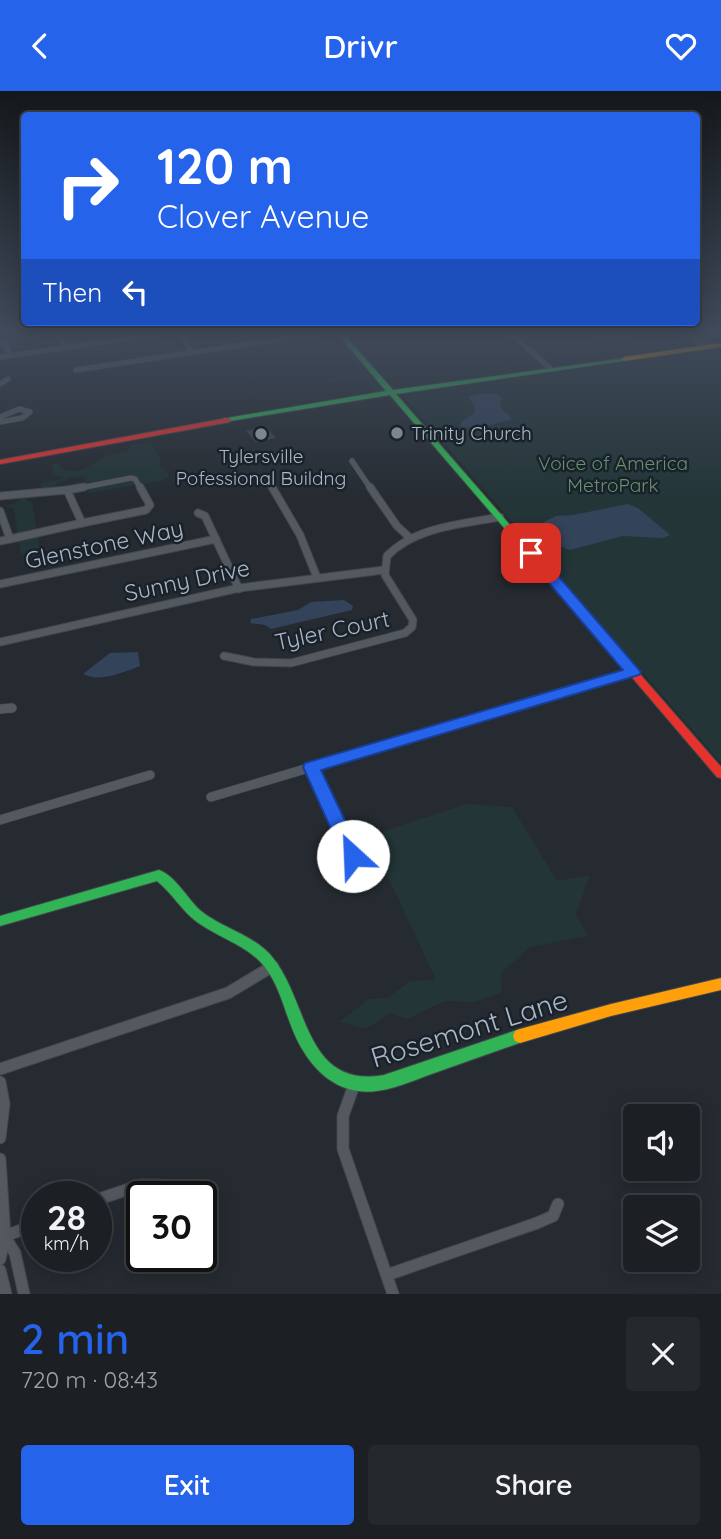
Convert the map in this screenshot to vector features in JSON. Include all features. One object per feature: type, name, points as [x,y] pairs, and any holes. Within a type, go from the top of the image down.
[{"type":"main road","points":[[388,388],[721,774]]},
{"type":"main road","points":[[0,462],[418,388]]},
{"type":"main road","name":"Rosemont Lane","points":[[0,921],[159,875],[169,882],[196,914],[257,950],[273,966],[288,992],[302,1037],[312,1055],[326,1069],[354,1085],[398,1079],[486,1045],[551,1025],[721,984]]},
{"type":"street","points":[[0,417],[19,408],[30,412],[22,418],[0,422]]},
{"type":"street","points":[[352,461],[397,526],[410,538]]},
{"type":"street","points":[[0,496],[39,495],[131,478],[135,479],[150,505],[146,510],[0,541]]},
{"type":"street","points":[[269,482],[306,547],[316,575]]},
{"type":"street","points":[[67,490],[82,523]]},
{"type":"street","points":[[0,511],[10,539]]},
{"type":"street","points":[[198,513],[205,516],[239,589]]},
{"type":"street","points":[[384,570],[388,552],[410,538],[500,517]]},
{"type":"street","name":"Glenstone Way","points":[[0,583],[216,539]]},
{"type":"street","name":"Sunny Drive","points":[[0,642],[239,589],[316,575],[384,570]]},
{"type":"street","name":"Tyler Court","points":[[224,656],[254,663],[290,663],[405,633],[412,627],[413,619],[384,570]]},
{"type":"street","points":[[211,797],[634,672]]},
{"type":"street","points":[[0,709],[12,708]]},
{"type":"street","points":[[311,767],[353,856]]},
{"type":"street","points":[[0,820],[149,775]]},
{"type":"street","points":[[0,1069],[228,993],[273,966]]},
{"type":"street","points":[[0,1082],[4,1104],[0,1138]]},
{"type":"street","points":[[354,1085],[343,1116],[343,1149],[393,1294]]},
{"type":"street","points":[[0,1159],[0,1259]]},
{"type":"street","points":[[387,1275],[537,1223],[553,1216],[558,1204]]},
{"type":"street","points":[[2,1238],[21,1230]]},
{"type":"street","points":[[2,1238],[15,1253],[24,1294]]},
{"type":"street","points":[[0,1270],[6,1294]]},
{"type":"green space","points":[[373,388],[388,388],[391,392],[363,396],[375,391]]},
{"type":"green space","name":"Voice of America MetroPark","points":[[446,388],[721,388],[721,763],[405,398],[412,393]]},
{"type":"green space","points":[[151,443],[161,460],[159,466],[169,475],[161,481],[89,493],[84,476],[69,478],[42,491],[41,483],[62,479],[60,476],[53,476],[52,464],[60,464],[61,469],[69,471],[81,470],[105,457],[128,452],[131,445]]},
{"type":"green space","points":[[22,497],[27,497],[28,502],[32,501],[40,551],[21,555],[14,509],[2,505],[14,504]]},
{"type":"green space","points":[[466,804],[512,807],[557,881],[590,875],[576,914],[588,936],[530,947],[501,973],[502,992],[475,1002],[445,1001],[407,1019],[390,1013],[366,1029],[339,1022],[369,999],[388,998],[410,981],[436,980],[369,836]]},
{"type":"water","points":[[497,394],[503,398],[500,401],[501,409],[513,419],[479,428],[461,427],[461,422],[474,413],[475,406],[468,397]]},
{"type":"water","points":[[628,504],[638,508],[670,535],[663,538],[623,536],[570,550],[554,539],[544,522],[556,516]]},
{"type":"water","points":[[344,600],[353,606],[352,610],[271,629],[265,625],[250,623],[251,619],[298,610],[311,602]]},
{"type":"water","points":[[138,652],[140,666],[104,677],[83,674],[110,653]]},
{"type":"building","name":"Tylersville Pofessional Buildng","points":[[266,427],[276,438],[256,442],[246,431]]},
{"type":"traffic: fast","points":[[388,388],[588,620]]},
{"type":"traffic: fast","points":[[227,420],[421,388]]},
{"type":"traffic: fast","points":[[0,921],[159,875],[198,915],[253,948],[267,960],[277,973],[300,1030],[316,1058],[336,1076],[359,1084],[393,1080],[520,1036]]},
{"type":"traffic: slow","points":[[520,1036],[611,1010],[721,984]]},
{"type":"traffic: jam","points":[[0,462],[227,420]]},
{"type":"traffic: jam","points":[[588,620],[721,774]]},
{"type":"place","name":"Trinity Church","points":[[397,433]]},
{"type":"place","name":"Tylersville Pofessional Buildng","points":[[261,434]]},
{"type":"route","points":[[353,856],[311,767],[634,672],[531,553]]}]
